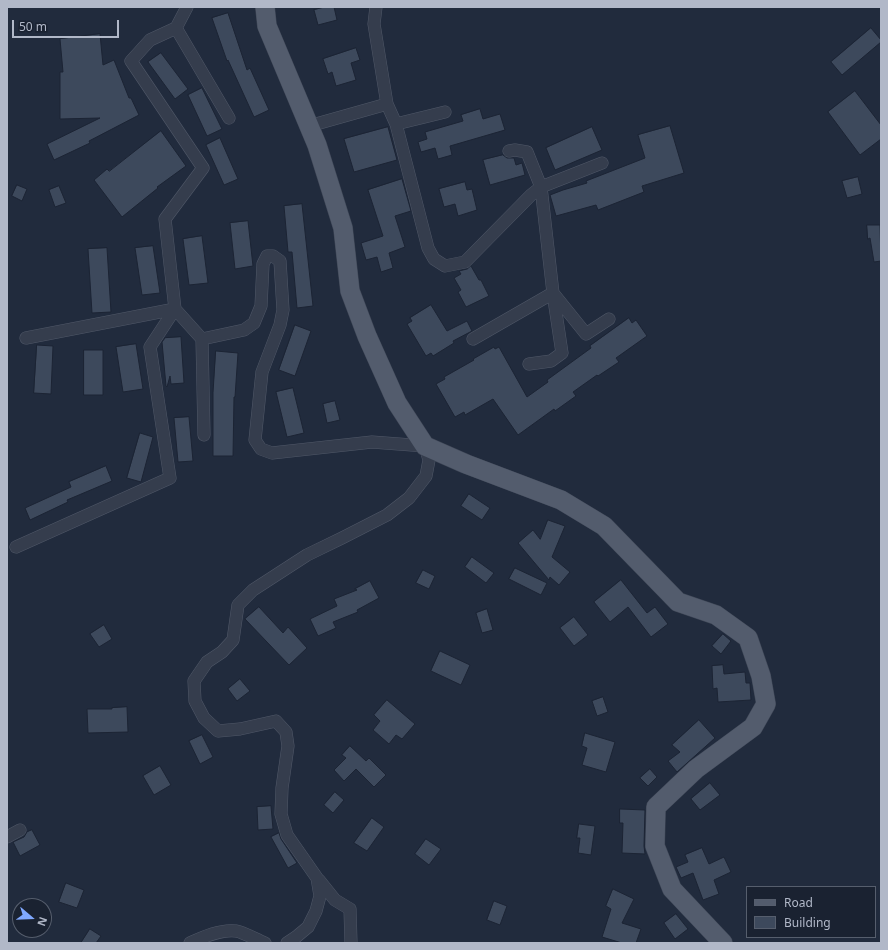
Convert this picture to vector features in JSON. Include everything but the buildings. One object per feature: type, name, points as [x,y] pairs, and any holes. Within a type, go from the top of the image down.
[{"type":"main road","points":[[265,7],[267,26],[317,145],[343,228],[350,291],[367,336],[397,403],[426,446],[466,464],[561,500],[604,526],[678,602],[716,615],[748,638],[761,676],[766,704],[753,727],[696,769],[656,807],[655,846],[672,889],[723,943]]},
{"type":"street","points":[[187,7],[176,28],[150,40],[131,61],[203,168],[165,219],[175,309],[202,339],[204,435]]},
{"type":"street","points":[[376,7],[374,24],[387,104],[396,124],[428,248],[434,259],[446,266],[465,262],[531,195],[541,187],[602,163]]},
{"type":"street","points":[[176,28],[229,118]]},
{"type":"street","points":[[309,126],[387,104]]},
{"type":"street","points":[[396,124],[445,112]]},
{"type":"street","points":[[509,152],[515,150],[527,152],[541,187],[553,293],[562,352],[551,361],[529,364]]},
{"type":"street","points":[[202,339],[244,330],[254,323],[261,306],[263,264],[267,256],[273,256],[280,261],[283,310],[280,325],[262,372],[255,440],[261,449],[272,453],[372,442],[426,446],[429,460],[426,476],[409,498],[387,515],[307,555],[253,590],[238,605],[233,640],[222,652],[207,662],[194,682],[195,701],[204,718],[218,731],[240,729],[276,721],[286,732],[288,746],[282,788],[282,814],[287,835],[316,878],[335,900],[350,909],[351,943]]},
{"type":"street","points":[[553,293],[586,334],[609,319]]},
{"type":"street","points":[[473,339],[553,293]]},
{"type":"street","points":[[26,338],[175,309]]},
{"type":"street","points":[[16,547],[170,478],[150,347],[175,309]]},
{"type":"street","points":[[7,837],[20,830]]},
{"type":"street","points":[[286,943],[308,927],[316,911],[320,896],[316,878]]},
{"type":"street","points":[[190,943],[221,932],[236,931],[265,943]]}]
